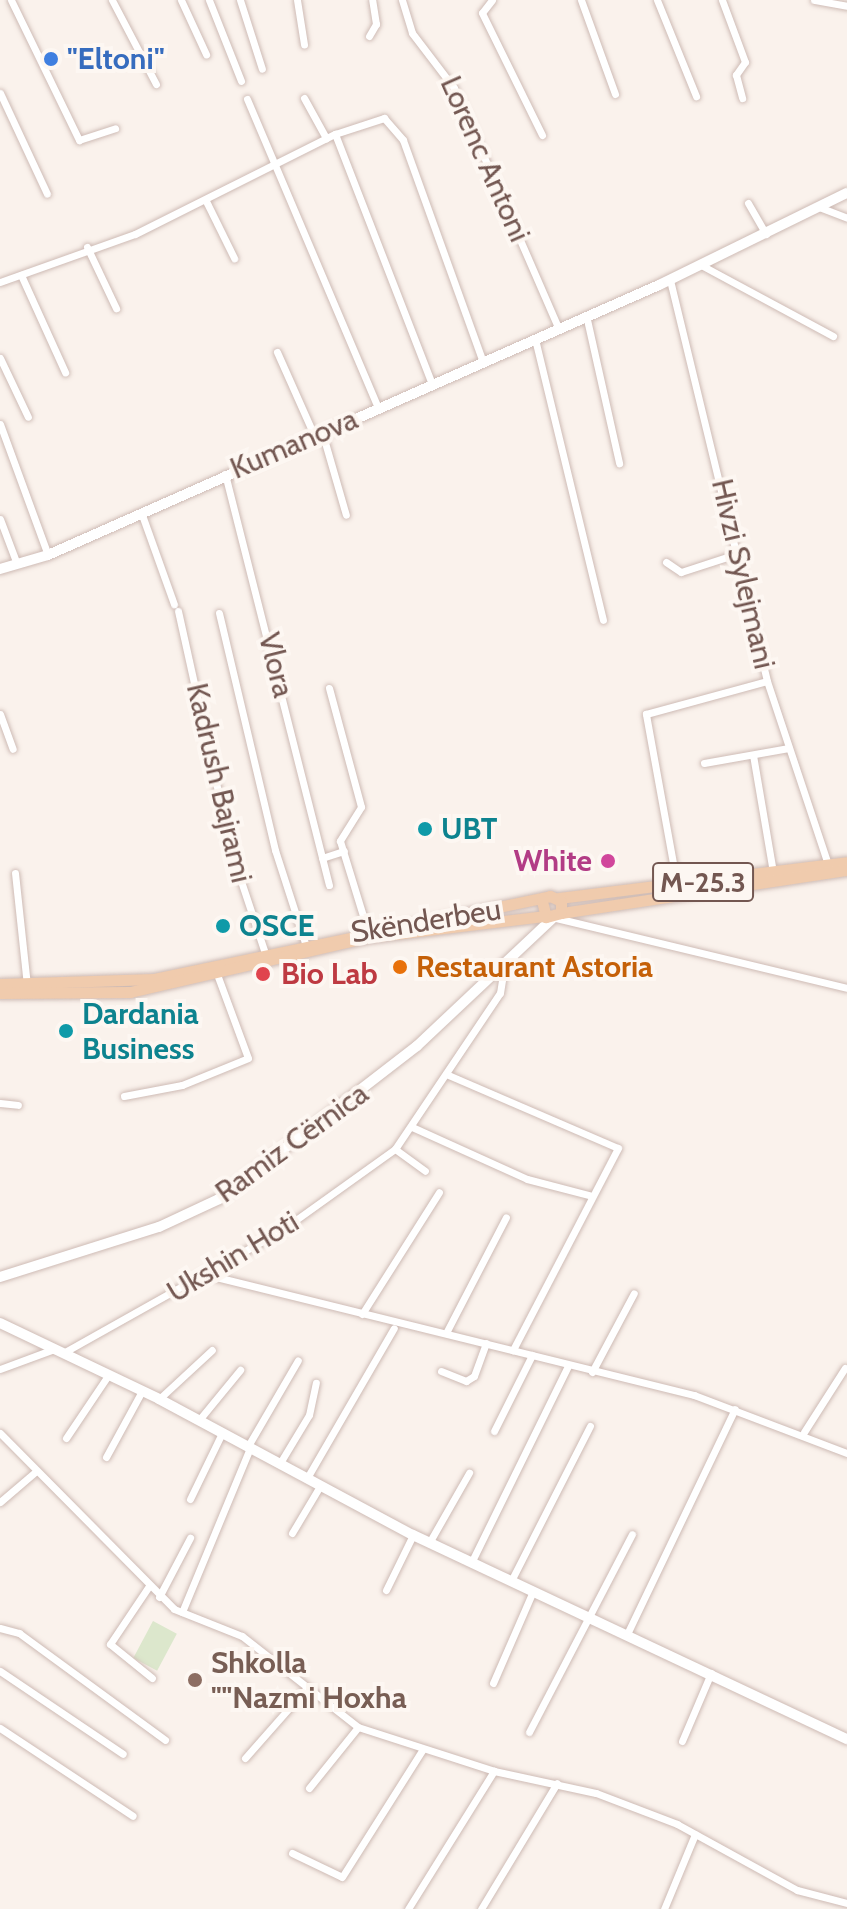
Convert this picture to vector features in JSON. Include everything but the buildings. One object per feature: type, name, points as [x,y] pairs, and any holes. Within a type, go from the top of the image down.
[{"type":"main road","name":"M-25.3","points":[[544,916],[559,898],[847,862]]},
{"type":"main road","name":"M-25.3","points":[[544,916],[847,870]]},
{"type":"main road","points":[[544,916],[559,898]]},
{"type":"main road","name":"Skënderbeu","points":[[0,984],[129,983],[367,929],[544,916]]},
{"type":"main road","name":"Skënderbeu","points":[[0,993],[130,992],[369,937],[544,916]]},
{"type":"street","points":[[11,0],[79,140],[115,128]]},
{"type":"street","points":[[112,0],[156,84]]},
{"type":"street","points":[[181,0],[206,54]]},
{"type":"street","points":[[209,0],[241,81]]},
{"type":"street","points":[[240,0],[262,69]]},
{"type":"street","points":[[297,0],[304,44]]},
{"type":"street","points":[[369,36],[376,24],[372,0]]},
{"type":"street","name":"Lorenc Antoni","points":[[402,0],[412,33],[454,88],[558,327]]},
{"type":"street","points":[[492,0],[482,13],[542,135]]},
{"type":"street","points":[[581,0],[615,94]]},
{"type":"street","points":[[657,0],[696,96]]},
{"type":"street","points":[[722,0],[745,62],[736,75],[742,98]]},
{"type":"street","points":[[814,0],[847,6]]},
{"type":"street","points":[[0,93],[47,194]]},
{"type":"street","points":[[304,98],[330,136],[432,384]]},
{"type":"street","points":[[247,99],[378,408]]},
{"type":"street","points":[[0,282],[206,201],[330,136],[384,118],[403,140],[482,359]]},
{"type":"street","name":"Kumanova","points":[[0,569],[48,555],[482,359],[670,280],[847,193]]},
{"type":"street","points":[[206,201],[234,258]]},
{"type":"street","points":[[748,203],[766,234]]},
{"type":"street","points":[[819,207],[847,218]]},
{"type":"street","points":[[87,247],[116,308]]},
{"type":"street","points":[[701,265],[833,336]]},
{"type":"street","points":[[21,275],[65,372]]},
{"type":"street","name":"Hivzi Sylejmani","points":[[670,280],[739,553],[767,681],[828,864]]},
{"type":"street","points":[[586,315],[619,463]]},
{"type":"street","points":[[534,337],[603,620]]},
{"type":"street","points":[[277,352],[318,433],[346,515]]},
{"type":"street","points":[[0,358],[28,417]]},
{"type":"street","points":[[0,424],[48,555]]},
{"type":"street","name":"Vlora","points":[[225,474],[329,885]]},
{"type":"street","name":"Kadrush Bajrami","points":[[141,511],[176,608],[232,854],[265,953]]},
{"type":"street","points":[[0,519],[17,564]]},
{"type":"street","points":[[666,562],[681,572],[739,553]]},
{"type":"street","points":[[219,613],[305,943]]},
{"type":"street","points":[[677,885],[646,714],[767,681]]},
{"type":"street","name":"Vlora","points":[[329,688],[361,807],[339,833],[344,851]]},
{"type":"street","points":[[0,714],[13,749]]},
{"type":"street","points":[[704,763],[789,748]]},
{"type":"street","points":[[753,755],[773,872]]},
{"type":"street","points":[[322,858],[344,851],[367,929]]},
{"type":"street","points":[[15,873],[27,985]]},
{"type":"street","points":[[544,916],[847,988]]},
{"type":"street","name":"Ramiz Cërnica","points":[[0,1277],[159,1227],[219,1199],[365,1089],[504,968],[544,916]]},
{"type":"street","name":"Ukshin Hoti","points":[[0,1369],[59,1351],[208,1275],[395,1149],[500,993],[504,968]]},
{"type":"street","points":[[124,1096],[182,1085],[248,1058],[217,974]]},
{"type":"street","points":[[446,1074],[617,1147],[589,1195],[513,1350]]},
{"type":"street","points":[[0,1103],[18,1105]]},
{"type":"street","points":[[412,1127],[527,1179],[589,1195]]},
{"type":"street","points":[[395,1149],[425,1171]]},
{"type":"street","points":[[362,1314],[439,1192]]},
{"type":"street","points":[[447,1331],[506,1217]]},
{"type":"street","points":[[208,1275],[362,1314],[447,1331],[735,1409],[804,1432],[847,1453]]},
{"type":"street","points":[[592,1372],[634,1293]]},
{"type":"street","points":[[0,1323],[159,1399],[429,1543],[628,1632],[847,1739]]},
{"type":"street","points":[[307,1478],[394,1328]]},
{"type":"street","points":[[441,1371],[474,1376],[486,1343]]},
{"type":"street","points":[[159,1399],[212,1350]]},
{"type":"street","points":[[494,1431],[532,1355]]},
{"type":"street","points":[[182,1612],[249,1447],[298,1360]]},
{"type":"street","points":[[471,1563],[568,1366]]},
{"type":"street","points":[[804,1432],[845,1368]]},
{"type":"street","points":[[199,1420],[240,1370]]},
{"type":"street","points":[[66,1438],[109,1374]]},
{"type":"street","points":[[280,1463],[309,1415],[316,1383]]},
{"type":"street","points":[[106,1457],[142,1391]]},
{"type":"street","points":[[628,1632],[735,1409]]},
{"type":"street","points":[[511,1581],[590,1426]]},
{"type":"street","points":[[0,1433],[159,1597],[182,1612],[242,1636],[305,1690],[358,1727],[494,1771],[557,1783],[695,1834],[797,1890],[847,1903]]},
{"type":"street","points":[[190,1499],[222,1433]]},
{"type":"street","points":[[0,1502],[35,1472]]},
{"type":"street","points":[[429,1543],[469,1473]]},
{"type":"street","points":[[292,1533],[320,1486]]},
{"type":"street","points":[[529,1732],[632,1534]]},
{"type":"street","points":[[386,1590],[413,1535]]},
{"type":"street","points":[[159,1597],[190,1538]]},
{"type":"street","points":[[149,1586],[110,1644],[152,1678]]},
{"type":"street","points":[[493,1683],[533,1591]]},
{"type":"street","points":[[0,1628],[19,1633],[165,1740]]},
{"type":"street","points":[[0,1671],[123,1754]]},
{"type":"street","points":[[682,1741],[712,1672]]},
{"type":"street","points":[[245,1758],[305,1690]]},
{"type":"street","points":[[309,1788],[358,1727]]},
{"type":"street","points":[[0,1728],[133,1816]]},
{"type":"street","points":[[292,1853],[342,1877],[423,1749]]},
{"type":"street","points":[[408,1909],[494,1771]]},
{"type":"street","points":[[481,1909],[557,1783]]},
{"type":"street","points":[[664,1909],[695,1834]]},
{"type":"green space","points":[[153,1621],[177,1634],[157,1671],[133,1658]]},
{"type":"place","name":"\"Eltoni\"","points":[[51,59]]},
{"type":"place","name":"UBT","points":[[425,829]]},
{"type":"place","name":"White","points":[[608,861]]},
{"type":"place","name":"OSCE","points":[[223,926]]},
{"type":"place","name":"Restaurant Astoria","points":[[400,967]]},
{"type":"place","name":"Bio Lab","points":[[263,974]]},
{"type":"place","name":"Dardania Business","points":[[66,1031]]},
{"type":"place","name":"Shkolla \"\"Nazmi Hoxha","points":[[195,1680]]}]
